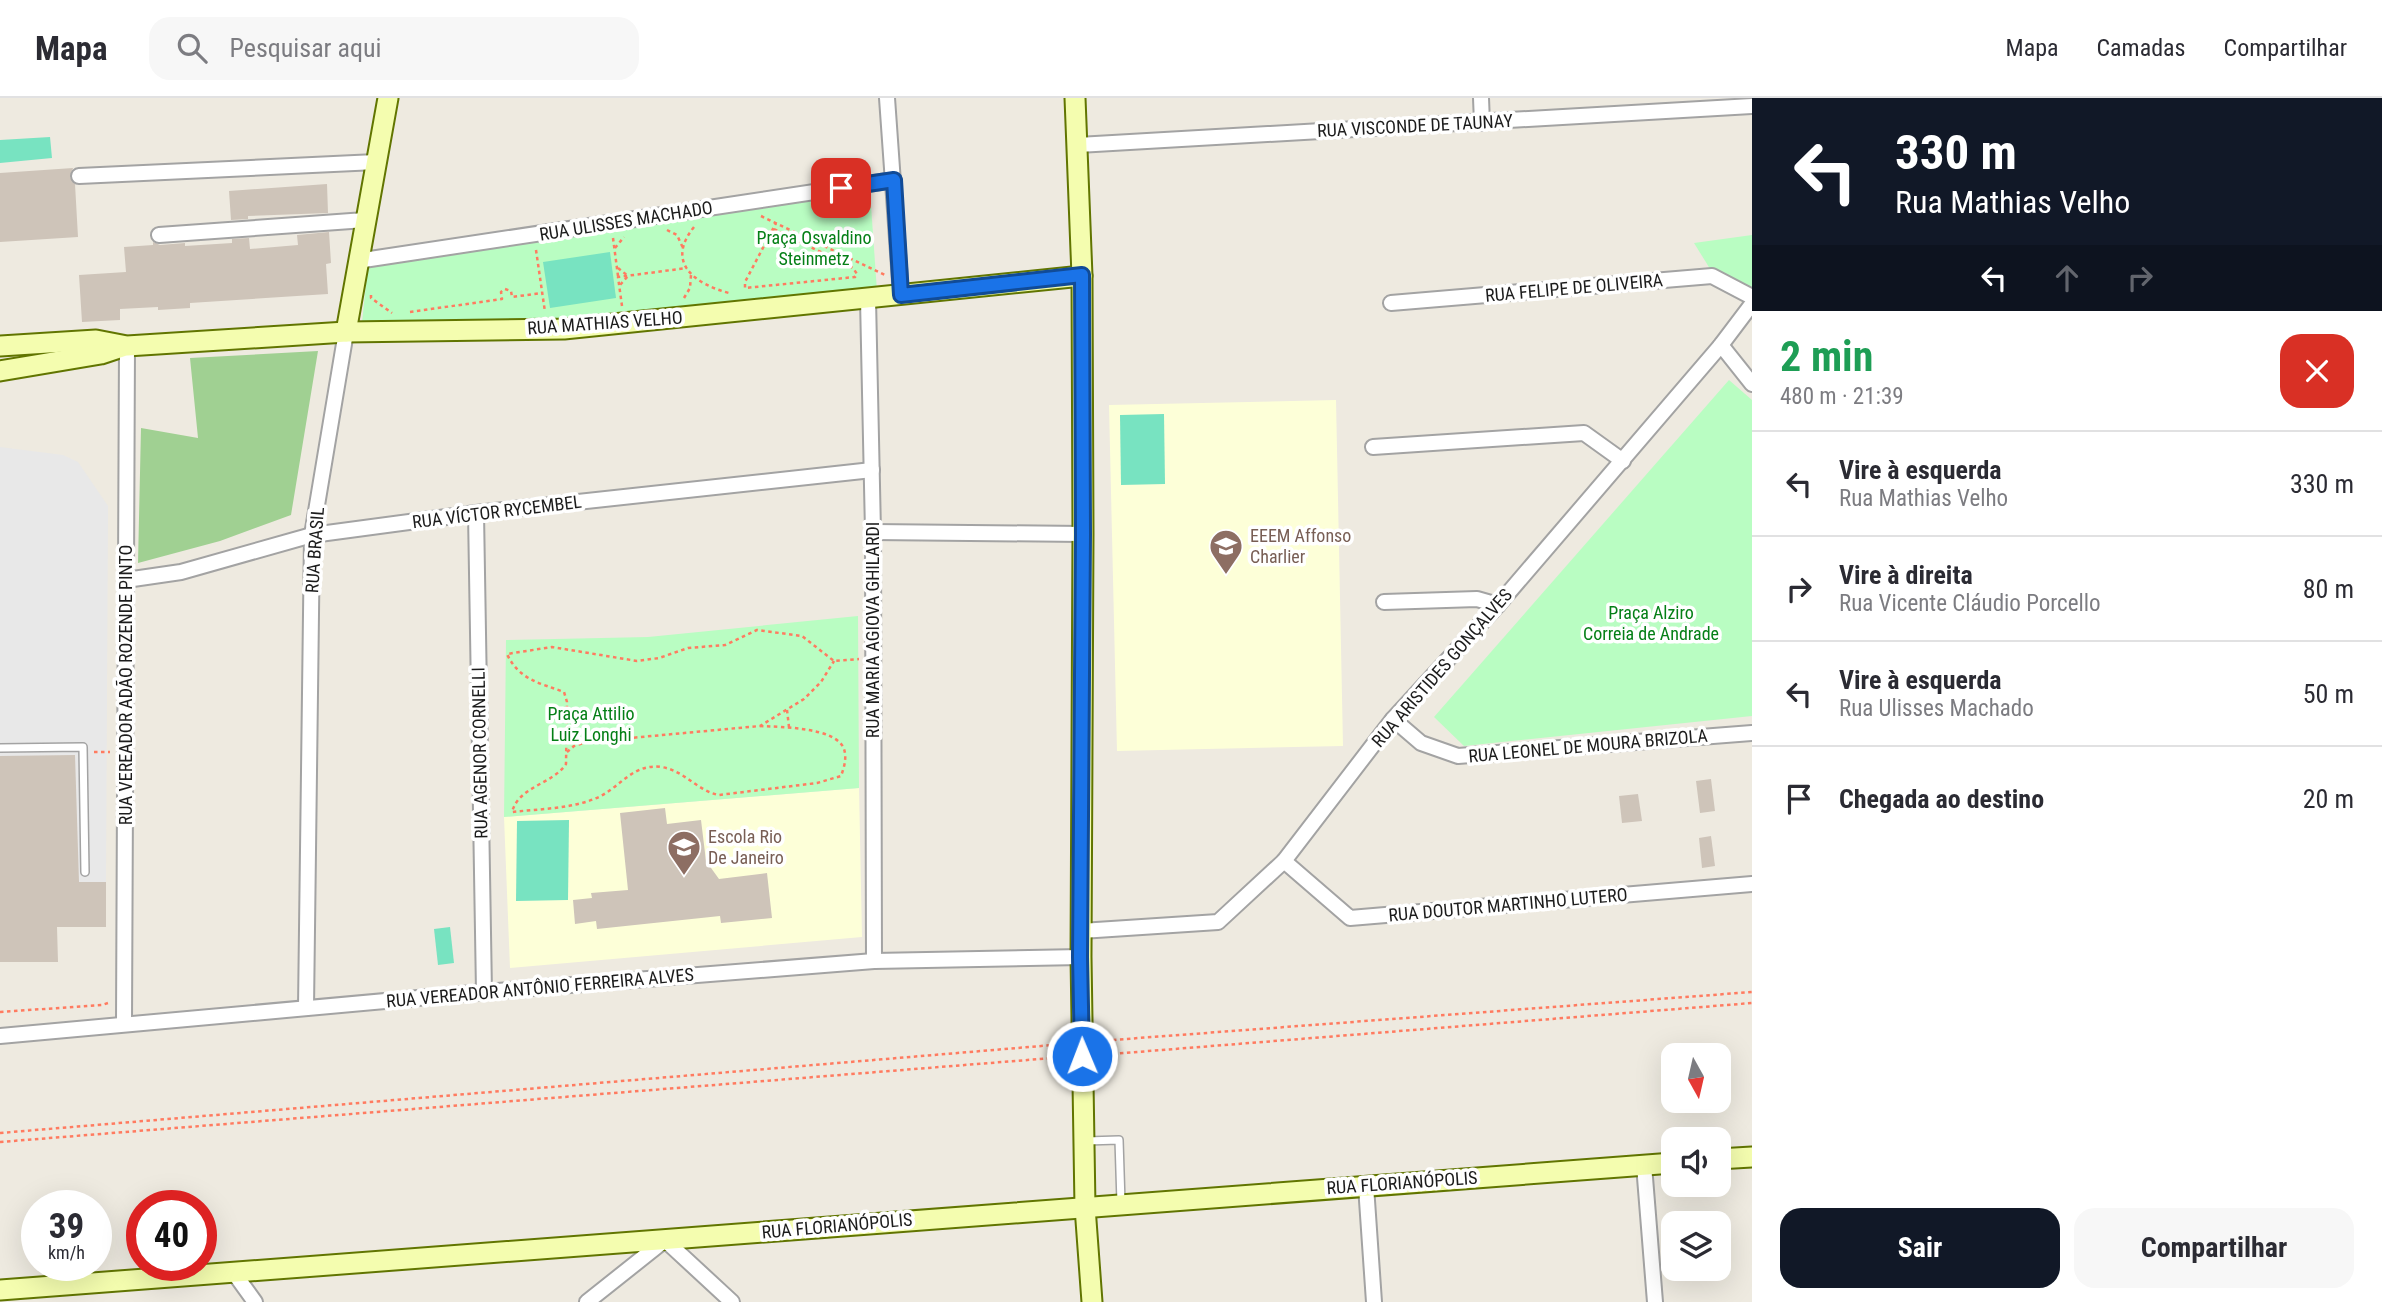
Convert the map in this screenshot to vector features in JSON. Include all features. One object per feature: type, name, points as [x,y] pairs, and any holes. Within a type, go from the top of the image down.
[{"type":"street","name":"RUA BRASIL","points":[[306,1008],[312,535],[357,261],[388,98]]},
{"type":"street","points":[[887,98],[901,295]]},
{"type":"street","points":[[1074,98],[1082,275],[1080,957],[1085,1207],[1092,1302]]},
{"type":"street","points":[[1481,98],[1482,122]]},
{"type":"street","name":"RUA VISCONDE DE TAUNAY","points":[[1078,145],[1752,106]]},
{"type":"street","points":[[79,176],[376,162]]},
{"type":"street","name":"RUA ULISSES MACHADO","points":[[357,261],[894,180]]},
{"type":"street","points":[[159,235],[365,220]]},
{"type":"street","name":"RUA MATHIAS VELHO","points":[[0,371],[101,354],[127,346],[346,332],[564,328],[1082,275]]},
{"type":"street","name":"RUA FELIPE DE OLIVEIRA","points":[[1391,303],[1712,276],[1752,298]]},
{"type":"street","name":"RUA MARIA AGIOVA GHILARDI","points":[[868,299],[873,532],[874,961]]},
{"type":"street","name":"RUA ARISTIDES GONÇALVES","points":[[1081,931],[1218,922],[1284,861],[1393,719],[1498,606],[1721,345],[1752,304]]},
{"type":"street","name":"RUA MATHIAS VELHO","points":[[0,346],[96,340],[127,346]]},
{"type":"street","points":[[1721,345],[1752,384]]},
{"type":"street","name":"RUA VEREADOR ADÃO ROZENDE PINTO","points":[[124,1024],[127,346]]},
{"type":"street","points":[[1373,447],[1584,433],[1623,461]]},
{"type":"street","name":"RUA VÍCTOR RYCEMBEL","points":[[126,580],[181,572],[312,535],[476,513],[872,470]]},
{"type":"street","name":"RUA AGENOR CORNELLI","points":[[476,513],[484,992]]},
{"type":"street","points":[[873,532],[1083,534]]},
{"type":"street","points":[[1384,602],[1477,599],[1498,606]]},
{"type":"street","name":"RUA LEONEL DE MOURA BRIZOLA","points":[[1393,719],[1422,743],[1458,756],[1752,733]]},
{"type":"street","name":"RUA DOUTOR MARTINHO LUTERO","points":[[1284,861],[1350,918],[1752,884]]},
{"type":"street","name":"RUA VEREADOR ANTÔNIO FERREIRA ALVES","points":[[0,1035],[874,961],[1080,957]]},
{"type":"street","points":[[1731,1158],[1752,1157]]},
{"type":"street","name":"RUA FLORIANÓPOLIS","points":[[0,1290],[1661,1164]]},
{"type":"street","points":[[1644,1165],[1655,1302]]},
{"type":"street","points":[[1366,1186],[1374,1302]]},
{"type":"street","points":[[587,1302],[665,1240],[732,1302]]},
{"type":"street","points":[[234,1273],[256,1302]]},
{"type":"lane","points":[[0,748],[83,747],[85,872]]},
{"type":"lane","points":[[1084,1142],[1119,1140],[1121,1204]]},
{"type":"path","points":[[775,214],[761,216],[885,275]]},
{"type":"path","points":[[774,229],[853,268],[857,274],[855,277],[745,288],[745,282],[776,223]]},
{"type":"path","points":[[683,249],[685,240],[694,227],[667,230],[678,237],[691,275],[707,286],[732,294]]},
{"type":"path","points":[[615,248],[623,309]]},
{"type":"path","points":[[536,249],[545,316]]},
{"type":"path","points":[[617,264],[628,276]]},
{"type":"path","points":[[618,277],[687,268]]},
{"type":"path","points":[[691,275],[690,288],[680,303],[691,302]]},
{"type":"path","points":[[620,288],[628,276]]},
{"type":"path","points":[[436,315],[408,314],[502,299],[501,292],[505,289],[511,291],[512,297],[542,293]]},
{"type":"path","points":[[371,291],[371,298],[394,315]]},
{"type":"path","points":[[567,752],[574,746],[587,742],[760,726],[821,733],[838,740],[844,748],[845,757],[841,776],[817,783],[719,795],[706,793],[676,771],[661,767],[646,768],[636,770],[594,799],[512,811],[514,804],[526,793],[561,772],[566,764],[567,702],[564,692],[537,684],[525,677],[511,663],[507,654],[552,647],[637,661],[648,660],[688,648],[725,645],[757,630],[802,636],[834,661],[872,658]]},
{"type":"path","points":[[760,726],[804,699],[821,682],[834,661]]},
{"type":"path","points":[[787,710],[789,728]]},
{"type":"path","points":[[567,734],[587,742]]},
{"type":"path","points":[[0,1142],[1752,992]]},
{"type":"path","points":[[0,1012],[102,1005],[111,999]]},
{"type":"path","points":[[0,1133],[1082,1049],[1752,1003]]},
{"type":"shaded area","name":"EEEM Affonso Charlier","points":[[1336,400],[1343,746],[1117,751],[1109,405]]},
{"type":"shaded area","points":[[0,447],[63,455],[78,462],[108,506],[106,882],[79,882],[0,756]]},
{"type":"shaded area","name":"Escola Rio De Janeiro","points":[[859,788],[862,937],[510,968],[504,817]]},
{"type":"green space","points":[[50,137],[52,158],[0,163],[0,140]]},
{"type":"green space","name":"Praça Osvaldino Steinmetz","points":[[870,191],[877,291],[565,325],[361,332],[368,265]]},
{"type":"green space","points":[[1752,235],[1752,291],[1712,272],[1694,243]]},
{"type":"green space","points":[[610,252],[616,298],[550,308],[543,262]]},
{"type":"green space","points":[[318,351],[291,515],[220,541],[138,563],[141,428],[198,438],[190,358]]},
{"type":"green space","name":"Praça Alziro Correia de Andrade","points":[[1729,380],[1752,400],[1752,716],[1464,746],[1434,717]]},
{"type":"green space","points":[[1164,414],[1165,484],[1121,485],[1120,415]]},
{"type":"green space","name":"Praça Attilio Luiz Longhi","points":[[858,616],[859,788],[504,817],[506,640],[648,637]]},
{"type":"green space","points":[[569,820],[568,900],[516,901],[517,821]]},
{"type":"green space","points":[[450,927],[454,963],[438,965],[434,929]]},
{"type":"building","points":[[73,168],[70,177],[75,184],[78,237],[0,242],[0,173]]},
{"type":"building","points":[[327,184],[328,213],[248,216],[248,219],[231,220],[229,191]]},
{"type":"building","points":[[329,232],[331,263],[326,264],[328,294],[190,303],[190,308],[120,309],[120,320],[82,322],[79,275],[126,272],[124,247],[153,245],[153,242],[160,245],[185,243],[185,246],[232,243],[232,239],[249,238],[250,249],[298,245],[297,235]]},
{"type":"building","points":[[75,755],[79,882],[106,882],[106,927],[57,927],[58,962],[0,962],[0,756]]},
{"type":"building","points":[[1711,779],[1715,811],[1700,813],[1696,781]]},
{"type":"building","points":[[1638,794],[1642,821],[1622,823],[1619,796]]},
{"type":"building","points":[[665,808],[667,824],[701,820],[706,861],[719,879],[767,873],[772,918],[721,923],[720,916],[597,929],[596,921],[575,924],[573,900],[592,898],[591,893],[628,890],[620,813]]},
{"type":"building","points":[[1711,836],[1715,866],[1702,868],[1699,838]]},
{"type":"place","name":"EEEM Affonso Charlier","points":[[1226,576]]},
{"type":"place","name":"Escola Rio De Janeiro","points":[[684,877]]},
{"type":"route","points":[[841,188],[894,180],[901,295],[1082,275],[1082,1056]]}]
